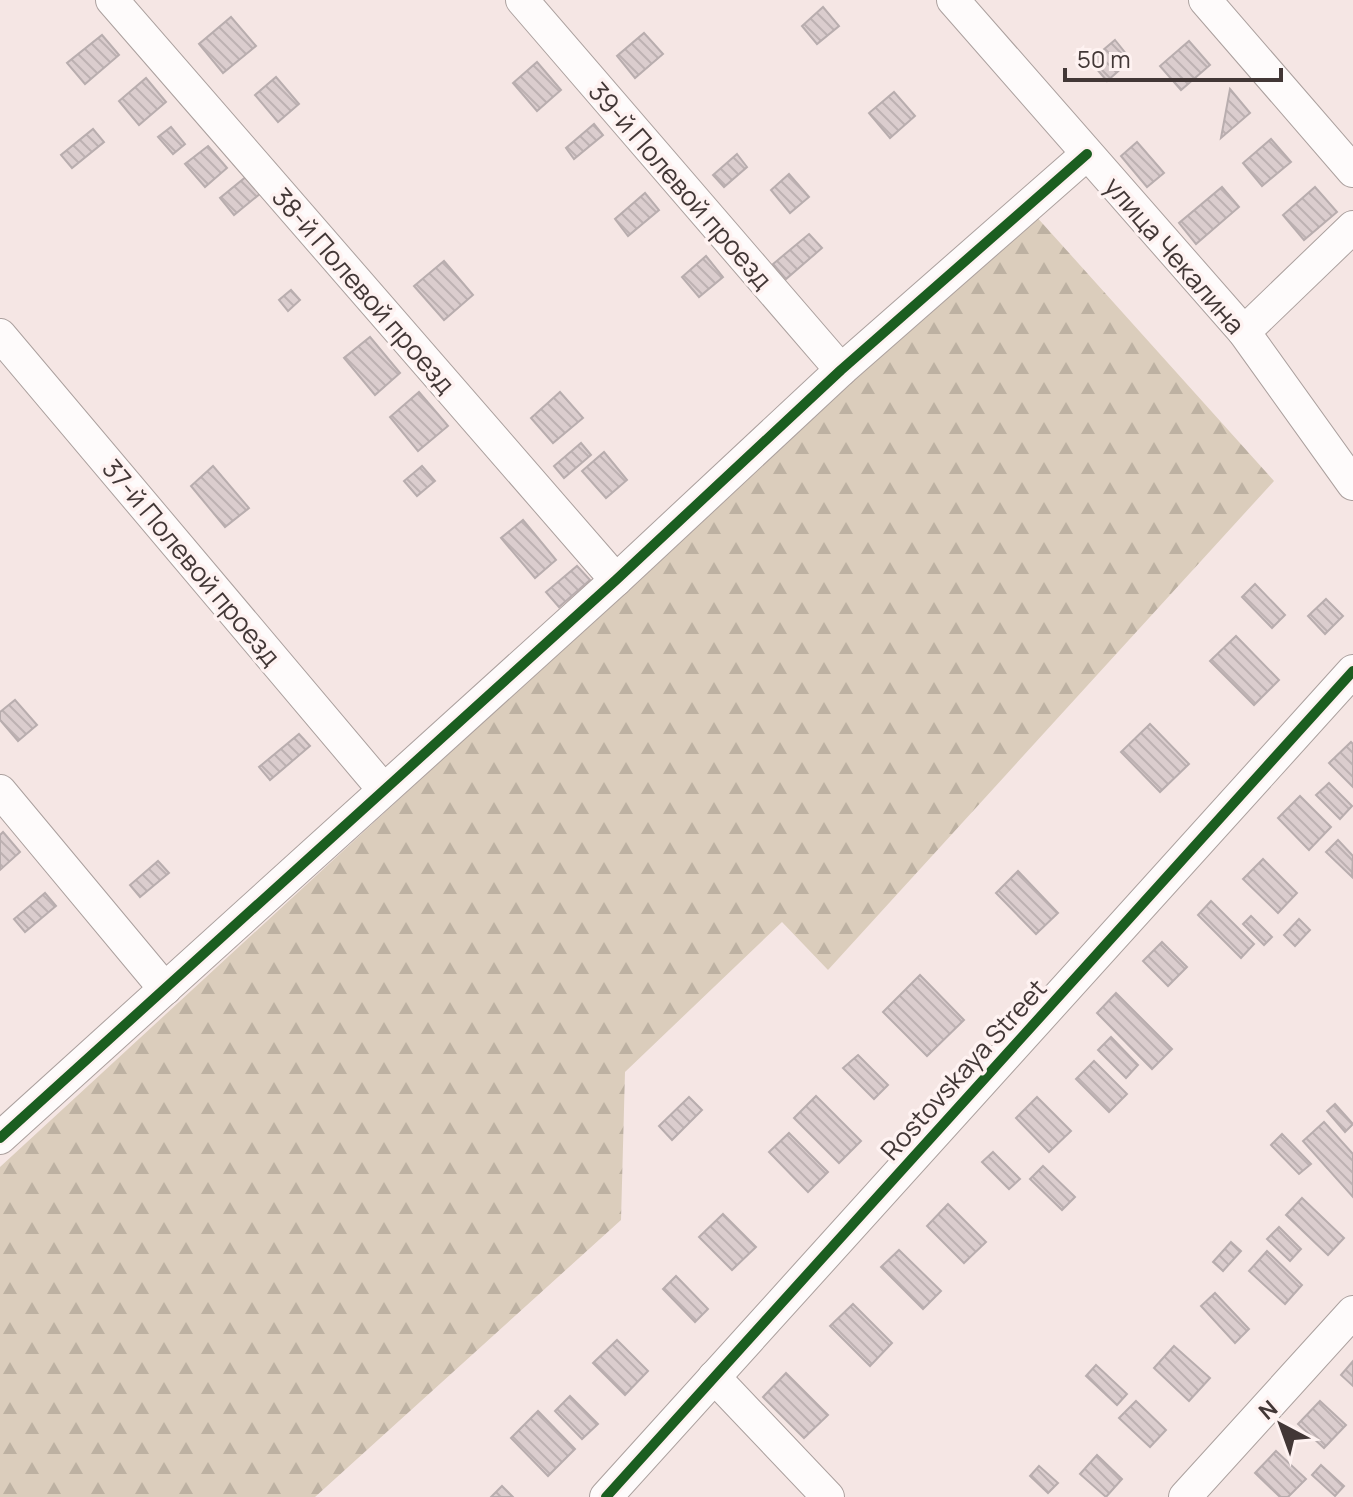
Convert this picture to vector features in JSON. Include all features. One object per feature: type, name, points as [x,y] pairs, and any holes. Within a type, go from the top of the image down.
[{"type":"street","name":"38-й Полевой проезд","points":[[112,0],[616,580]]},
{"type":"street","name":"39-й Полевой проезд","points":[[522,0],[841,370]]},
{"type":"street","name":"улица Чекалина","points":[[953,0],[1244,332],[1353,484]]},
{"type":"street","points":[[1205,0],[1353,171]]},
{"type":"street","points":[[0,1138],[616,580],[841,370],[1087,154]]},
{"type":"street","points":[[1244,332],[1353,227]]},
{"type":"street","name":"37-й Полевой проезд","points":[[0,335],[383,789]]},
{"type":"street","name":"Rostovskaya Street","points":[[606,1497],[1353,671]]},
{"type":"street","points":[[0,791],[165,989]]},
{"type":"street","points":[[1185,1497],[1353,1312]]},
{"type":"street","points":[[714,1377],[828,1497]]},
{"type":"green space","points":[[1034,214],[1274,481],[828,970],[782,922],[625,1072],[621,1220],[315,1497],[0,1497],[0,1167]]},
{"type":"building","points":[[823,7],[839,26],[817,44],[802,26]]},
{"type":"building","points":[[231,17],[256,46],[223,73],[199,44]]},
{"type":"building","points":[[644,33],[663,54],[635,78],[617,56]]},
{"type":"building","points":[[102,35],[119,55],[85,84],[67,63]]},
{"type":"building","points":[[1115,40],[1131,60],[1107,81],[1090,61]]},
{"type":"building","points":[[1189,41],[1210,65],[1181,90],[1160,66]]},
{"type":"building","points":[[537,62],[561,90],[537,111],[513,83]]},
{"type":"building","points":[[276,77],[299,104],[278,122],[255,95]]},
{"type":"building","points":[[146,78],[166,102],[139,125],[119,101]]},
{"type":"building","points":[[1230,89],[1250,113],[1221,138]]},
{"type":"building","points":[[894,92],[915,116],[890,138],[869,113]]},
{"type":"building","points":[[594,124],[603,135],[574,159],[566,148]]},
{"type":"building","points":[[171,127],[185,144],[173,154],[158,137]]},
{"type":"building","points":[[93,129],[104,142],[72,168],[61,155]]},
{"type":"building","points":[[1271,139],[1291,162],[1262,186],[1243,163]]},
{"type":"building","points":[[1137,142],[1164,173],[1147,187],[1121,156]]},
{"type":"building","points":[[208,146],[227,168],[205,187],[185,164]]},
{"type":"building","points":[[737,154],[747,167],[724,187],[713,175]]},
{"type":"building","points":[[789,174],[809,197],[790,213],[771,190]]},
{"type":"building","points":[[247,176],[261,193],[234,215],[220,198]]},
{"type":"building","points":[[1222,187],[1239,207],[1196,244],[1179,223]]},
{"type":"building","points":[[1315,187],[1337,212],[1304,240],[1283,215]]},
{"type":"building","points":[[645,193],[659,210],[628,236],[615,219]]},
{"type":"building","points":[[809,234],[822,248],[786,279],[773,264]]},
{"type":"building","points":[[706,256],[723,277],[699,297],[682,277]]},
{"type":"building","points":[[444,261],[473,295],[444,320],[414,286]]},
{"type":"building","points":[[291,290],[300,300],[288,311],[279,300]]},
{"type":"building","points":[[370,337],[400,373],[375,395],[344,358]]},
{"type":"building","points":[[419,392],[448,426],[418,451],[390,417]]},
{"type":"building","points":[[560,392],[583,418],[553,443],[531,418]]},
{"type":"building","points":[[581,443],[591,455],[564,478],[554,466]]},
{"type":"building","points":[[604,452],[627,480],[606,498],[582,471]]},
{"type":"building","points":[[213,466],[249,508],[225,527],[191,486]]},
{"type":"building","points":[[422,466],[435,481],[417,496],[404,481]]},
{"type":"building","points":[[523,520],[556,560],[535,578],[501,538]]},
{"type":"building","points":[[577,566],[590,580],[559,607],[546,592]]},
{"type":"building","points":[[1255,584],[1285,615],[1272,628],[1242,597]]},
{"type":"building","points":[[1326,599],[1343,616],[1325,634],[1308,616]]},
{"type":"building","points":[[1236,636],[1279,680],[1254,705],[1210,661]]},
{"type":"building","points":[[15,700],[37,725],[18,741],[0,720],[0,712]]},
{"type":"building","points":[[1150,724],[1189,764],[1160,792],[1121,752]]},
{"type":"building","points":[[299,734],[310,746],[270,780],[259,767]]},
{"type":"building","points":[[1351,742],[1353,744],[1353,787],[1329,763]]},
{"type":"building","points":[[1329,783],[1352,806],[1340,819],[1316,795]]},
{"type":"building","points":[[1300,796],[1331,827],[1309,850],[1278,818]]},
{"type":"building","points":[[3,832],[20,852],[0,870],[0,835]]},
{"type":"building","points":[[1338,840],[1353,856],[1352,877],[1326,852]]},
{"type":"building","points":[[1263,859],[1297,893],[1278,913],[1243,879]]},
{"type":"building","points":[[158,861],[169,873],[140,897],[130,885]]},
{"type":"building","points":[[1018,871],[1058,913],[1036,934],[996,893]]},
{"type":"building","points":[[45,893],[56,906],[25,932],[14,919]]},
{"type":"building","points":[[1211,901],[1254,944],[1241,958],[1198,915]]},
{"type":"building","points":[[1251,916],[1272,937],[1264,945],[1243,924]]},
{"type":"building","points":[[1299,919],[1310,930],[1295,946],[1284,935]]},
{"type":"building","points":[[1162,942],[1187,967],[1168,986],[1143,961]]},
{"type":"building","points":[[920,975],[964,1020],[927,1056],[883,1012]]},
{"type":"building","points":[[1116,993],[1172,1049],[1152,1069],[1097,1013]]},
{"type":"building","points":[[1111,1037],[1138,1065],[1126,1078],[1098,1050]]},
{"type":"building","points":[[858,1055],[888,1085],[874,1099],[843,1068]]},
{"type":"building","points":[[1094,1061],[1127,1094],[1109,1112],[1076,1079]]},
{"type":"building","points":[[816,1096],[861,1141],[839,1163],[794,1118]]},
{"type":"building","points":[[689,1097],[702,1110],[672,1140],[659,1126]]},
{"type":"building","points":[[1037,1097],[1071,1131],[1049,1152],[1016,1118]]},
{"type":"building","points":[[1335,1104],[1353,1124],[1345,1132],[1327,1111]]},
{"type":"building","points":[[1324,1122],[1353,1154],[1353,1197],[1303,1141]]},
{"type":"building","points":[[789,1133],[828,1172],[808,1192],[769,1152]]},
{"type":"building","points":[[1282,1134],[1311,1164],[1299,1174],[1271,1145]]},
{"type":"building","points":[[993,1152],[1020,1179],[1009,1189],[982,1162]]},
{"type":"building","points":[[1043,1166],[1075,1197],[1062,1210],[1030,1179]]},
{"type":"building","points":[[1302,1198],[1344,1238],[1328,1255],[1286,1215]]},
{"type":"building","points":[[948,1204],[986,1242],[964,1263],[927,1226]]},
{"type":"building","points":[[723,1214],[756,1247],[732,1270],[699,1237]]},
{"type":"building","points":[[1279,1227],[1301,1249],[1290,1261],[1267,1239]]},
{"type":"building","points":[[1231,1242],[1241,1251],[1223,1271],[1213,1262]]},
{"type":"building","points":[[899,1250],[941,1291],[923,1309],[881,1267]]},
{"type":"building","points":[[1267,1251],[1302,1285],[1285,1304],[1249,1271]]},
{"type":"building","points":[[676,1276],[708,1309],[695,1322],[663,1289]]},
{"type":"building","points":[[1215,1293],[1249,1329],[1235,1343],[1201,1306]]},
{"type":"building","points":[[853,1304],[892,1343],[870,1366],[830,1326]]},
{"type":"building","points":[[617,1340],[648,1371],[625,1395],[593,1363]]},
{"type":"building","points":[[1174,1346],[1210,1378],[1189,1401],[1154,1368]]},
{"type":"building","points":[[1353,1361],[1353,1386],[1341,1375]]},
{"type":"building","points":[[1096,1365],[1127,1394],[1117,1405],[1086,1376]]},
{"type":"building","points":[[786,1373],[828,1415],[804,1438],[763,1397]]},
{"type":"building","points":[[570,1396],[598,1424],[582,1439],[555,1411]]},
{"type":"building","points":[[1136,1401],[1166,1430],[1150,1447],[1119,1418]]},
{"type":"building","points":[[1320,1401],[1346,1425],[1324,1448],[1298,1424]]},
{"type":"building","points":[[538,1411],[575,1449],[548,1476],[511,1438]]},
{"type":"building","points":[[1276,1451],[1306,1479],[1288,1497],[1280,1497],[1255,1473]]},
{"type":"building","points":[[1097,1455],[1122,1479],[1106,1497],[1080,1474]]},
{"type":"building","points":[[1321,1465],[1344,1486],[1335,1496],[1312,1475]]},
{"type":"building","points":[[1039,1466],[1058,1483],[1048,1493],[1030,1476]]},
{"type":"building","points":[[502,1486],[513,1497],[491,1497]]},
{"type":"cycle path","points":[[0,1138],[616,580],[841,370],[1087,154]]},
{"type":"cycle path","points":[[606,1497],[1353,671]]}]
